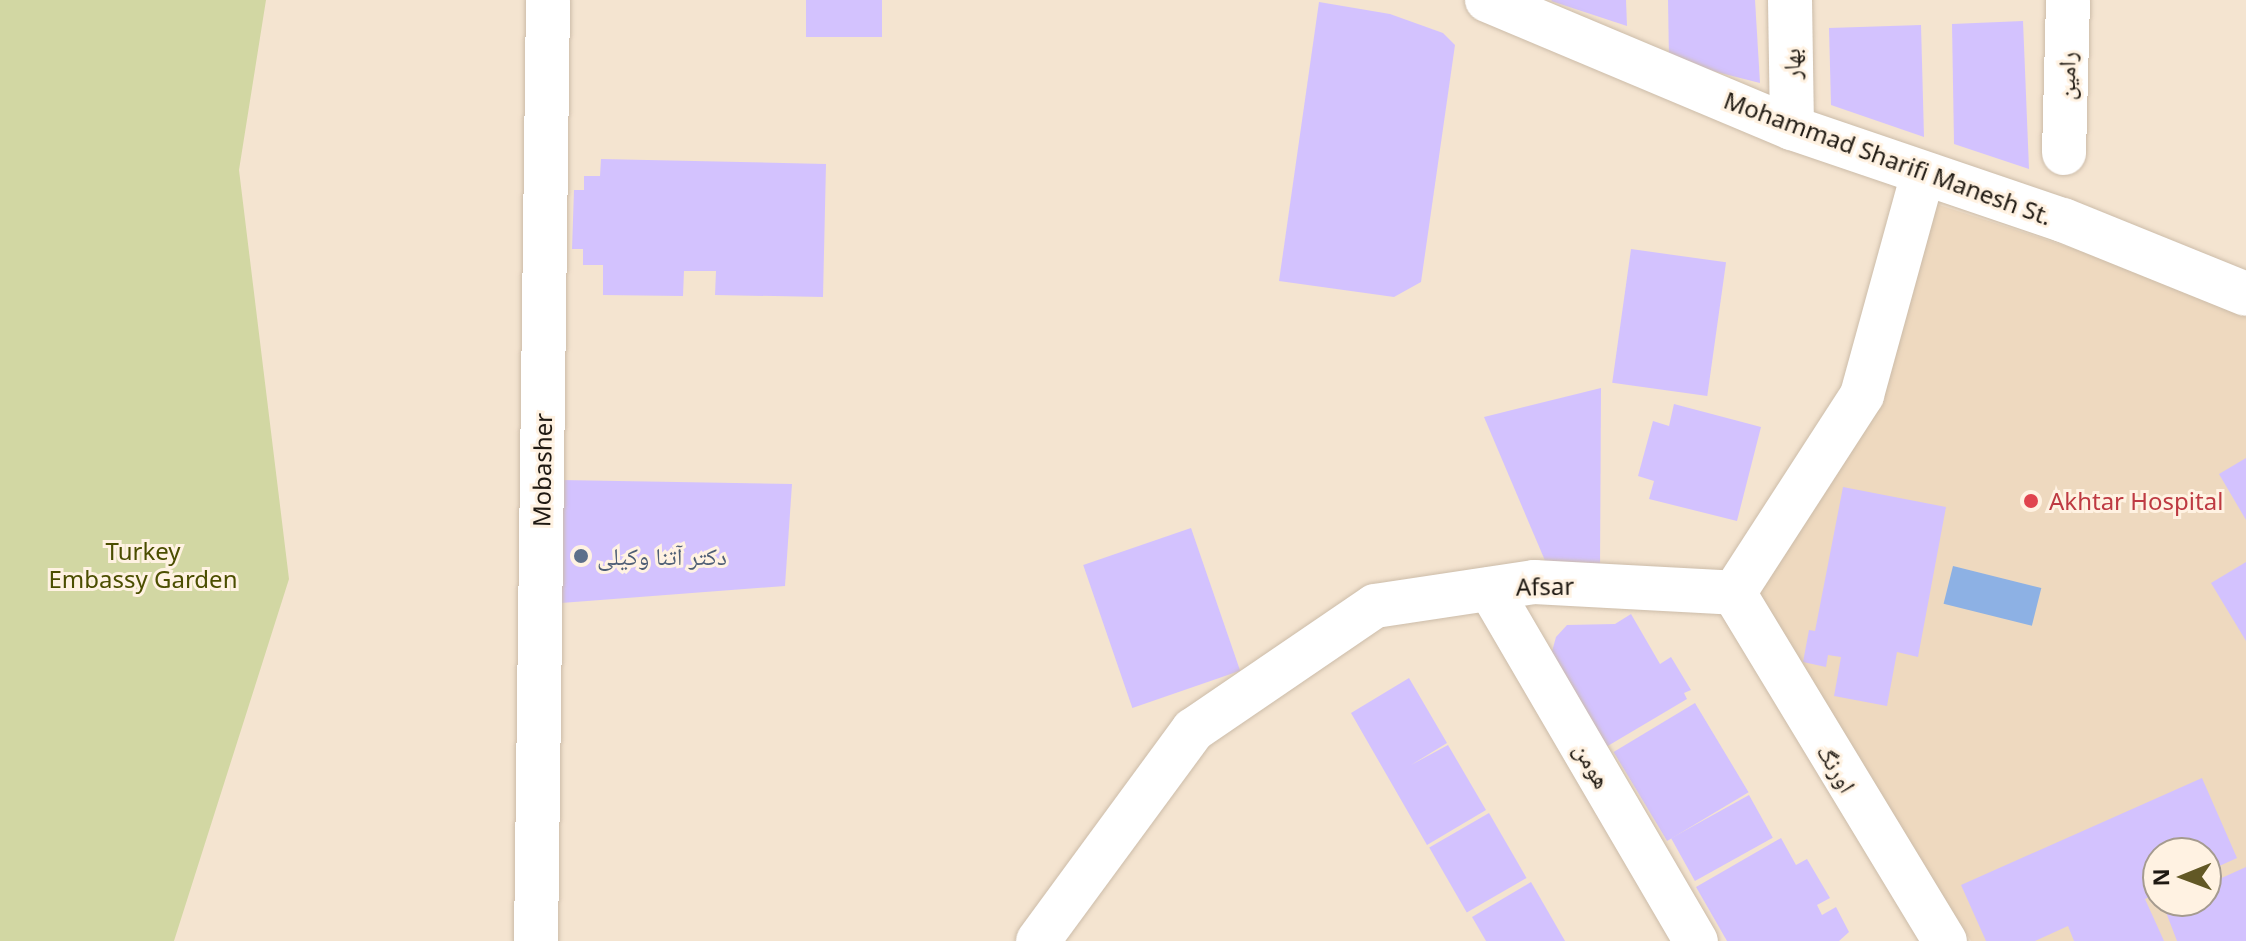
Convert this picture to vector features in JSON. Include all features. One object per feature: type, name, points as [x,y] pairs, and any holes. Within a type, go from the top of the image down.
[{"type":"street","name":"Mobasher","points":[[536,941],[548,0]]},
{"type":"street","name":"Mohammad Sharifi Manesh St.","points":[[1487,0],[1536,10],[1792,128],[2063,220],[2246,294]]},
{"type":"street","name":"بهار","points":[[1790,0],[1792,128]]},
{"type":"street","name":"رامین","points":[[2064,153],[2068,0]]},
{"type":"street","points":[[1734,593],[1862,395],[1923,174]]},
{"type":"street","name":"Afsar","points":[[1038,941],[1193,730],[1375,606],[1534,582],[1734,593]]},
{"type":"street","name":"هومن","points":[[1490,589],[1696,941]]},
{"type":"street","name":"اورنگ","points":[[1734,593],[1945,941]]},
{"type":"shaded area","name":"Akhtar Hospital","points":[[1933,203],[2222,297],[2246,315],[2246,941],[1971,941],[1756,598]]},
{"type":"green space","name":"Turkey Embassy Garden","points":[[0,0],[266,0],[239,170],[289,579],[174,941],[0,941]]},
{"type":"water","points":[[1953,566],[2041,588],[2032,626],[1944,604]]},
{"type":"building","points":[[806,0],[882,0],[882,37],[806,37]]},
{"type":"building","points":[[1552,0],[1626,0],[1627,26],[1551,1]]},
{"type":"building","points":[[1668,0],[1755,0],[1760,83],[1669,60]]},
{"type":"building","points":[[1319,2],[1390,14],[1443,33],[1455,45],[1421,282],[1394,297],[1279,281]]},
{"type":"building","points":[[2023,21],[2029,169],[1954,144],[1952,24]]},
{"type":"building","points":[[1921,25],[1924,137],[1831,105],[1829,28]]},
{"type":"building","points":[[601,159],[826,164],[823,297],[715,295],[716,271],[684,271],[683,296],[603,295],[603,265],[583,265],[583,249],[572,249],[574,190],[584,190],[584,176],[600,176]]},
{"type":"building","points":[[1631,249],[1726,262],[1707,396],[1612,383]]},
{"type":"building","points":[[1601,388],[1600,572],[1549,570],[1484,417]]},
{"type":"building","points":[[1674,404],[1761,427],[1737,521],[1649,499],[1654,481],[1638,476],[1653,421],[1669,426]]},
{"type":"building","points":[[2246,458],[2246,520],[2219,474]]},
{"type":"building","points":[[560,480],[792,484],[785,586],[561,603]]},
{"type":"building","points":[[1843,487],[1946,507],[1918,657],[1897,652],[1887,706],[1834,696],[1841,657],[1828,655],[1826,667],[1803,662],[1809,630],[1815,631]]},
{"type":"building","points":[[1191,528],[1240,671],[1132,708],[1083,565]]},
{"type":"building","points":[[2246,562],[2246,641],[2211,583]]},
{"type":"building","points":[[1631,614],[1660,664],[1671,657],[1691,690],[1684,693],[1687,699],[1606,747],[1551,655],[1556,637],[1567,625],[1615,624]]},
{"type":"building","points":[[1409,678],[1447,743],[1411,765],[1448,745],[1486,810],[1427,845],[1351,713]]},
{"type":"building","points":[[1695,703],[1749,792],[1667,841],[1614,752]]},
{"type":"building","points":[[2202,778],[2237,858],[2222,865],[2222,837],[2142,837],[2142,917],[2153,917],[2164,941],[2074,941],[2068,926],[2035,941],[1986,941],[1961,885]]},
{"type":"building","points":[[1749,795],[1773,838],[1695,881],[1671,838]]},
{"type":"building","points":[[1489,813],[1526,878],[1467,912],[1429,848]]},
{"type":"building","points":[[1781,838],[1796,865],[1807,859],[1830,898],[1817,905],[1822,915],[1836,907],[1849,932],[1839,941],[1727,941],[1696,887]]},
{"type":"building","points":[[2246,867],[2246,941],[2177,941],[2168,917],[2222,917],[2222,878]]},
{"type":"building","points":[[1531,882],[1565,941],[1486,941],[1472,917]]},
{"type":"place","name":"Akhtar Hospital","points":[[2031,501]]},
{"type":"place","name":"دکتر آتنا وکیلی","points":[[581,556]]}]
